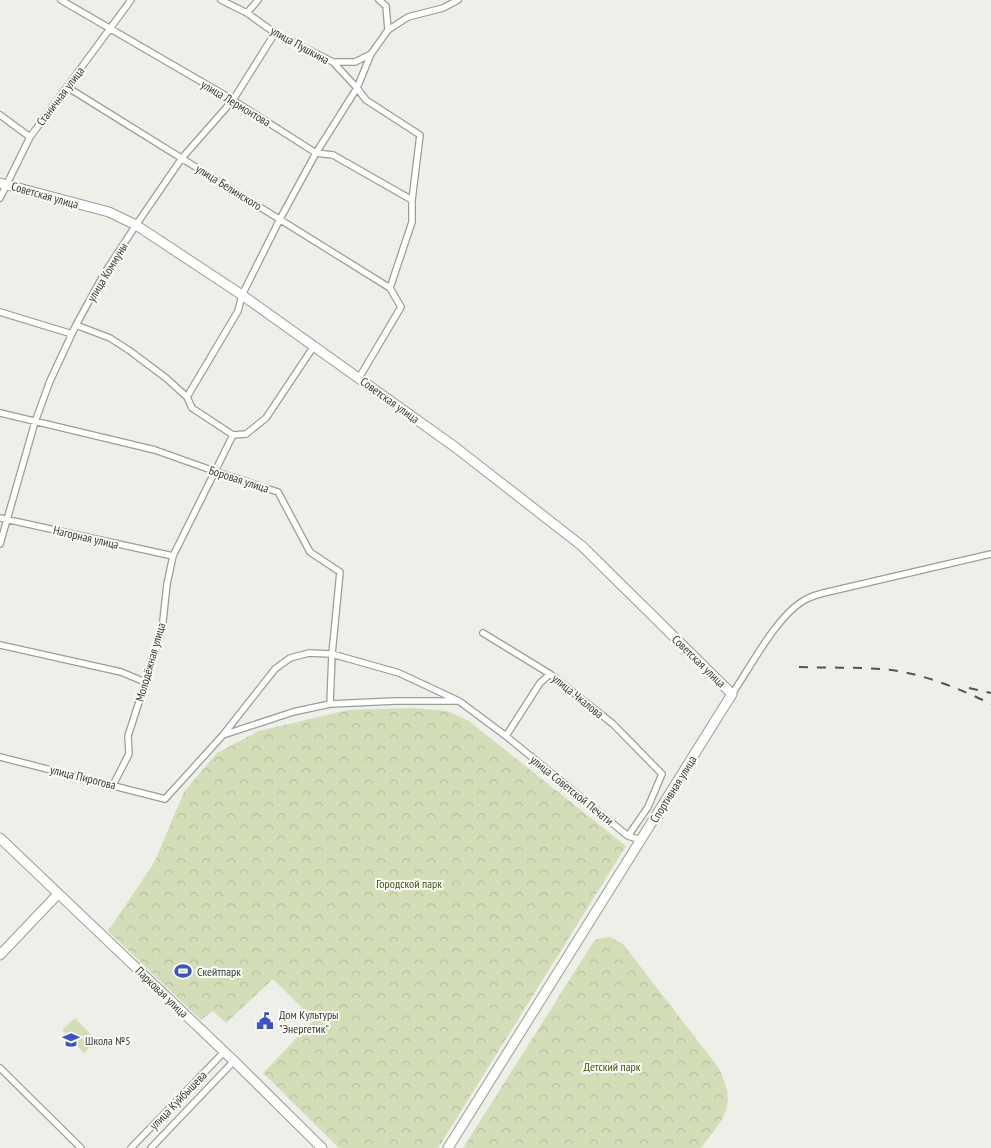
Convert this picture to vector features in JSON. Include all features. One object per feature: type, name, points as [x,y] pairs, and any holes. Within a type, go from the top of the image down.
[{"type":"street","name":"улица Лермонтова","points":[[61,0],[233,100],[316,153],[333,155],[412,200]]},
{"type":"street","name":"Станичная улица","points":[[0,198],[3,183],[30,137],[131,0]]},
{"type":"street","name":"улица Пушкина","points":[[221,0],[247,13],[275,33],[333,62],[366,100],[420,135],[412,200]]},
{"type":"street","points":[[247,13],[258,0]]},
{"type":"street","points":[[379,0],[386,6],[388,30]]},
{"type":"street","points":[[187,397],[238,311],[242,294],[280,218],[316,153],[357,88],[371,54],[388,30],[408,17],[443,8],[458,0]]},
{"type":"street","name":"улица Коммуны","points":[[0,544],[3,518],[35,422],[50,381],[76,324],[104,274],[136,225],[182,158],[233,100],[275,33]]},
{"type":"street","points":[[333,62],[354,62],[371,54]]},
{"type":"street","name":"улица Белинского","points":[[67,87],[390,288]]},
{"type":"street","points":[[0,115],[30,137]]},
{"type":"street","name":"Советская улица","points":[[3,183],[109,212],[136,225],[242,294],[462,453],[582,546],[732,694]]},
{"type":"street","points":[[359,378],[401,307],[390,288],[412,222],[412,200]]},
{"type":"street","points":[[0,312],[72,334]]},
{"type":"street","points":[[76,324],[110,338],[130,351],[166,378],[187,397],[192,408],[233,435],[246,434],[266,418],[314,346]]},
{"type":"street","name":"Боровая улица","points":[[0,413],[155,450],[278,492],[310,552],[340,572],[332,654],[330,704]]},
{"type":"street","name":"Молодёжная улица","points":[[113,785],[129,754],[128,736],[162,630],[167,584],[173,556],[233,435]]},
{"type":"street","name":"Нагорная улица","points":[[3,518],[173,556]]},
{"type":"street","name":"Спортивная улица","points":[[448,1148],[732,694],[776,628],[790,611],[815,595],[991,554]]},
{"type":"street","name":"улица Чкалова","points":[[484,633],[550,674],[613,724],[662,774],[648,807],[628,836]]},
{"type":"street","points":[[0,645],[121,672],[145,682]]},
{"type":"street","name":"улица Советской Печати","points":[[166,799],[223,735],[275,669],[290,658],[310,653],[332,654],[399,673],[459,701],[506,736],[628,836],[641,840]]},
{"type":"street","points":[[506,736],[540,683],[550,674]]},
{"type":"street","points":[[223,735],[293,712],[330,704],[459,701]]},
{"type":"street","name":"улица Пирогова","points":[[0,757],[166,799]]},
{"type":"street","name":"Парковая улица","points":[[0,838],[234,1061],[322,1148]]},
{"type":"street","points":[[0,955],[58,894]]},
{"type":"street","name":"улица Куйбышева","points":[[131,1148],[224,1052]]},
{"type":"street","name":"улица Куйбышева","points":[[151,1148],[234,1061]]},
{"type":"street","points":[[0,1068],[81,1148]]},
{"type":"green space","name":"Городской парк","points":[[413,708],[447,711],[469,721],[626,846],[438,1148],[339,1148],[263,1073],[314,1020],[273,979],[226,1023],[213,1011],[201,1020],[108,931],[154,863],[184,792],[217,753],[259,731],[348,710]]},
{"type":"green space","name":"Детский парк","points":[[610,937],[623,944],[718,1067],[724,1080],[728,1102],[717,1128],[701,1148],[463,1148],[594,941]]},
{"type":"green space","points":[[75,1018],[97,1041],[84,1053],[62,1030]]},
{"type":"railway","points":[[799,667],[894,670],[951,686],[991,704]]},
{"type":"railway","points":[[969,688],[991,693]]},
{"type":"place","name":"Скейтпарк","points":[[183,971]]},
{"type":"place","name":"Дом Культуры \"Энергетик\"","points":[[265,1021]]},
{"type":"place","name":"Школа №5","points":[[71,1040]]}]
